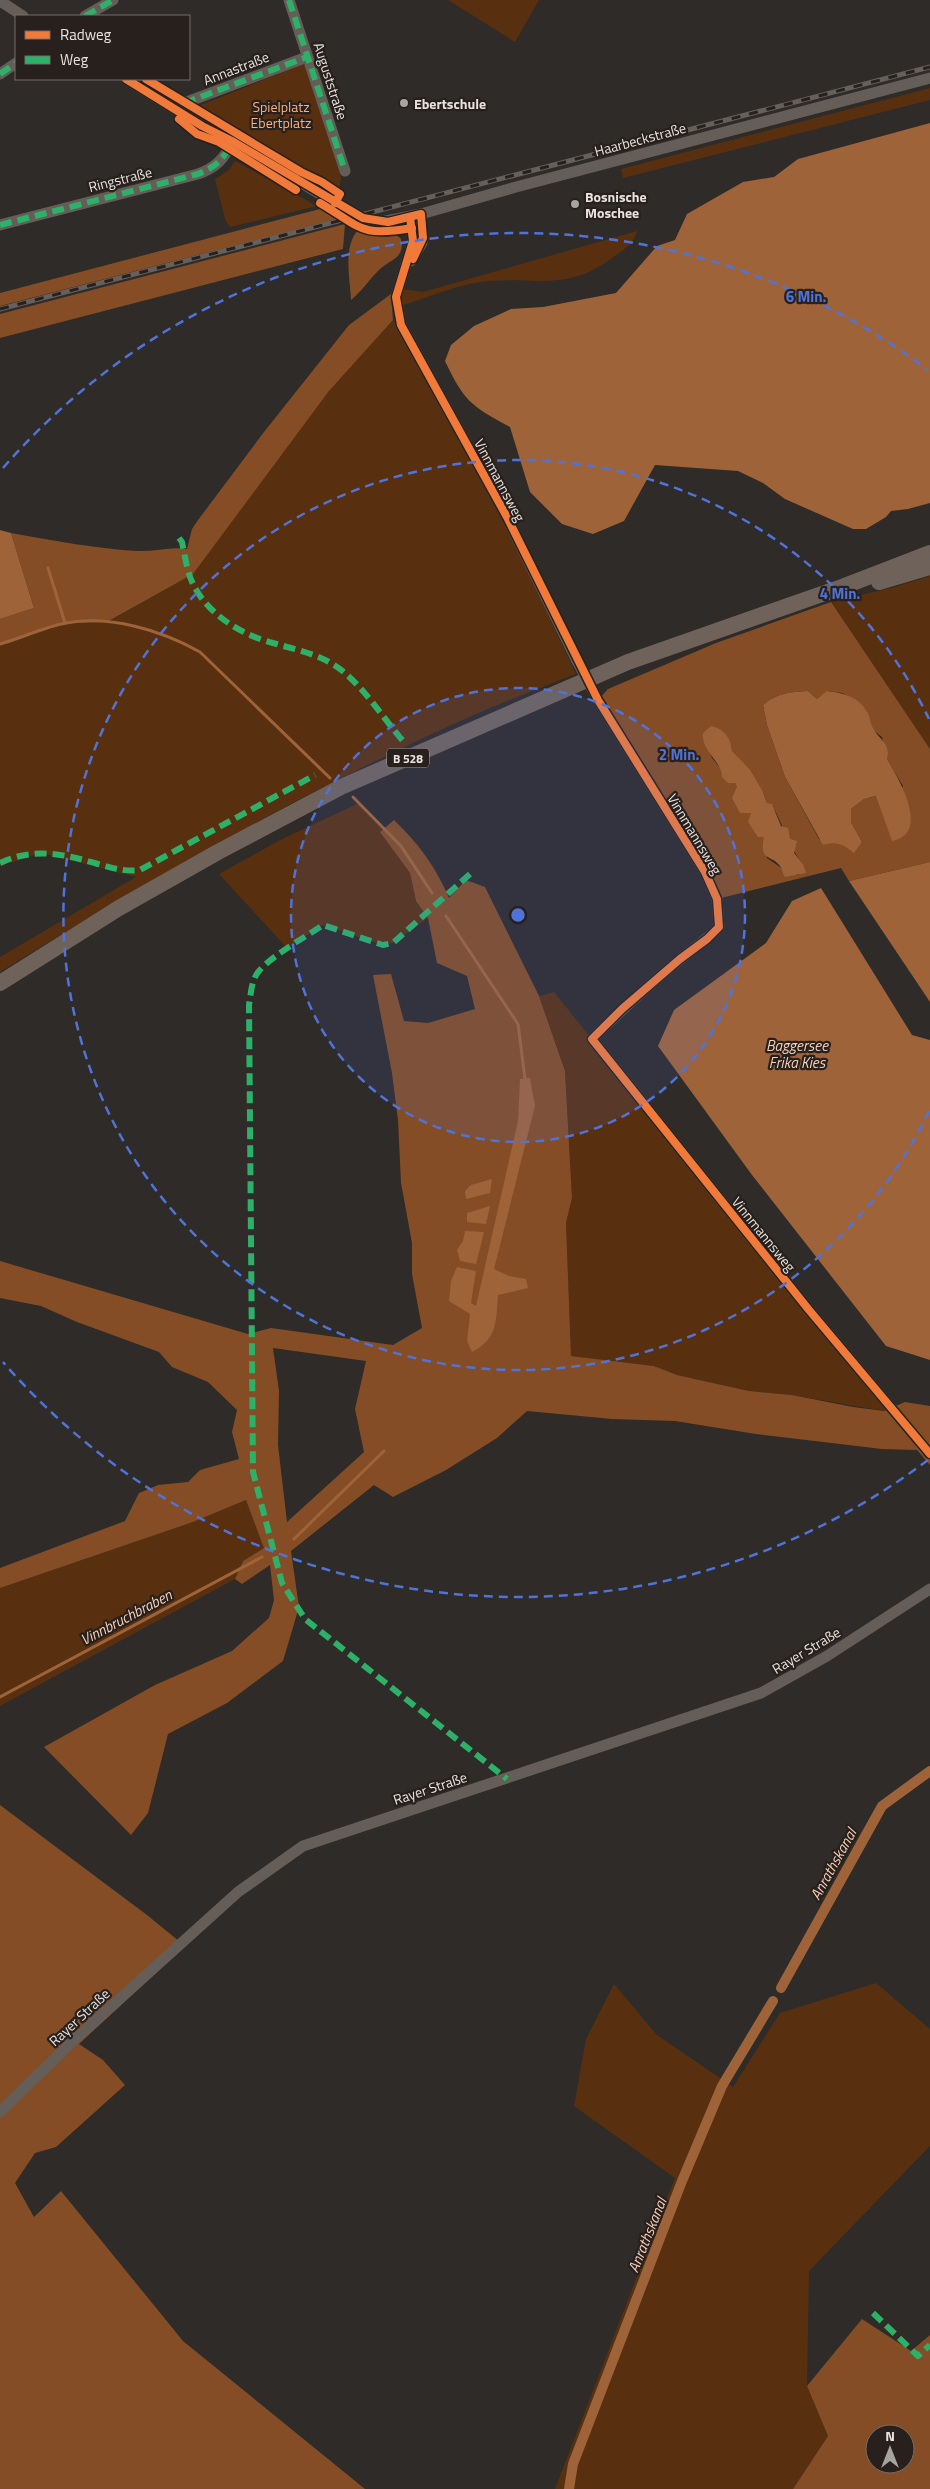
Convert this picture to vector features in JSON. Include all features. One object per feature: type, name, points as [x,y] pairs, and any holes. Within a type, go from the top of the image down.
[{"type":"highway","points":[[842,587],[930,553]]},
{"type":"highway","points":[[842,587],[884,581],[930,567]]},
{"type":"highway","name":"B 528","points":[[0,983],[128,904],[226,848],[341,787],[628,662],[842,587]]},
{"type":"street","points":[[87,15],[113,0]]},
{"type":"street","name":"Auguststraße","points":[[289,0],[345,171]]},
{"type":"street","points":[[0,1],[21,15]]},
{"type":"street","name":"Annastraße","points":[[178,110],[184,103],[307,57]]},
{"type":"street","points":[[0,74],[15,64]]},
{"type":"street","name":"Haarbeckstraße","points":[[128,80],[202,126],[232,141],[359,216],[381,222],[415,216],[516,187],[930,78]]},
{"type":"street","name":"Ringstraße","points":[[0,225],[198,174],[211,169],[220,162],[232,141]]},
{"type":"street","name":"Vinnmannsweg","points":[[415,216],[413,242],[396,297],[401,325],[507,517],[598,700],[705,872],[718,899],[719,927],[708,939],[680,959],[622,1009],[592,1039],[809,1310],[930,1454]]},
{"type":"street","name":"Rayer Straße","points":[[0,2112],[73,2041],[238,1892],[303,1846],[761,1693],[827,1656],[930,1589]]},
{"type":"green space","points":[[448,0],[539,0],[515,42]]},
{"type":"green space","name":"Spielplatz Ebertplatz","points":[[303,64],[309,68],[341,178],[339,191],[196,107]]},
{"type":"green space","points":[[930,88],[930,100],[623,178],[621,169]]},
{"type":"green space","points":[[235,161],[317,206],[230,227],[226,222],[215,179],[229,170]]},
{"type":"green space","points":[[637,231],[631,242],[622,251],[596,268],[578,276],[561,280],[510,280],[470,284],[401,306],[403,289],[423,292]]},
{"type":"green space","points":[[393,320],[508,531],[576,674],[467,718],[347,775],[229,837],[114,903],[0,972],[0,957],[136,877],[46,854],[34,855],[0,866],[0,644],[65,623],[108,622],[193,574],[329,391]]},
{"type":"green space","points":[[930,576],[930,749],[831,602],[895,587]]},
{"type":"green space","points":[[359,803],[383,828],[381,832],[410,873],[416,901],[428,918],[393,943],[383,945],[323,925],[287,948],[219,874],[280,840]]},
{"type":"green space","points":[[554,992],[809,1310],[889,1406],[884,1411],[792,1395],[749,1391],[677,1375],[654,1366],[571,1356],[566,1223],[572,1198],[565,1071],[539,996]]},
{"type":"green space","points":[[246,1500],[265,1548],[243,1561],[235,1579],[0,1706],[0,1588],[193,1522]]},
{"type":"green space","points":[[876,1983],[930,2029],[930,2146],[809,2271],[807,2386],[828,2436],[793,2489],[555,2489],[675,2178],[574,2106],[586,2039],[614,1984],[657,2035],[733,2087],[780,2013]]},
{"type":"shaded area","points":[[320,209],[337,219],[0,306],[0,293]]},
{"type":"shaded area","points":[[345,224],[343,249],[0,338],[0,314]]},
{"type":"shaded area","points":[[357,231],[392,234],[401,239],[402,246],[399,255],[382,267],[351,300],[349,255],[350,246]]},
{"type":"shaded area","points":[[391,294],[393,320],[329,391],[193,574],[107,622],[65,623],[0,644],[0,619],[34,608],[11,533],[122,550],[187,549],[192,529],[198,520],[264,432],[349,325]]},
{"type":"shaded area","points":[[831,602],[930,749],[930,862],[849,881],[841,868],[717,899],[598,700],[608,689],[716,643]],"holes":[[[808,691],[817,699],[828,691],[842,693],[854,699],[866,710],[873,730],[882,737],[887,759],[903,786],[883,813],[877,796],[864,799],[851,809],[851,822],[862,842],[854,852],[842,843],[819,839],[785,777],[767,725],[763,705],[773,698],[784,694]],[[708,730],[728,740],[732,751],[756,781],[767,803],[772,805],[793,850],[803,864],[799,875],[788,875],[767,858],[764,837],[735,783],[728,783],[722,770],[712,758],[703,733]]]},
{"type":"shaded area","points":[[394,820],[426,856],[449,898],[466,880],[485,887],[539,996],[565,1071],[572,1198],[566,1223],[571,1356],[654,1366],[677,1375],[749,1391],[792,1395],[853,1407],[884,1411],[905,1402],[930,1406],[930,1465],[917,1450],[882,1449],[756,1434],[675,1421],[612,1419],[527,1411],[497,1438],[446,1470],[393,1497],[374,1485],[291,1551],[299,1607],[283,1661],[227,1703],[168,1734],[148,1813],[131,1835],[44,1747],[155,1685],[232,1651],[269,1618],[274,1600],[270,1565],[242,1584],[235,1579],[243,1561],[264,1548],[246,1500],[193,1522],[0,1588],[0,1568],[125,1521],[139,1493],[158,1485],[188,1482],[200,1470],[239,1459],[232,1432],[237,1410],[208,1382],[172,1367],[159,1352],[77,1322],[41,1306],[0,1298],[0,1261],[248,1334],[271,1328],[393,1345],[422,1328],[412,1274],[412,1243],[401,1183],[398,1120],[392,1073],[373,975],[391,974],[404,1021],[428,1023],[475,1009],[467,976],[437,963],[428,918],[416,901],[410,873],[380,832]],"holes":[[[273,1348],[366,1361],[355,1409],[364,1452],[287,1522],[278,1445],[279,1391]]]},
{"type":"shaded area","points":[[0,1805],[147,1915],[185,1946],[79,2044],[103,2060],[125,2085],[56,2147],[35,2153],[15,2183],[34,2217],[61,2191],[183,2341],[365,2489],[0,2489]]},
{"type":"shaded area","points":[[862,2319],[911,2351],[930,2335],[930,2489],[793,2489],[828,2436],[807,2386]]},
{"type":"water","points":[[930,123],[930,503],[891,511],[886,517],[866,529],[853,529],[785,499],[763,483],[738,471],[655,465],[624,521],[593,534],[562,524],[530,492],[510,427],[477,407],[458,385],[445,361],[451,345],[474,326],[511,309],[543,307],[616,293],[657,246],[675,240],[687,214],[743,182],[774,177],[798,159]]},
{"type":"water","points":[[0,530],[11,533],[34,608],[0,619]]},
{"type":"water","points":[[808,691],[817,699],[827,691],[849,696],[858,701],[867,712],[875,732],[886,745],[887,759],[905,793],[909,806],[911,818],[909,828],[903,836],[892,841],[876,796],[864,799],[851,809],[851,822],[862,842],[854,853],[840,844],[823,845],[785,777],[767,725],[763,705],[773,698],[784,694]]},
{"type":"water","points":[[711,726],[719,729],[726,735],[732,751],[750,770],[762,790],[767,803],[772,804],[781,826],[788,828],[790,839],[797,841],[794,853],[803,864],[806,873],[785,877],[777,862],[764,854],[764,837],[758,837],[748,822],[751,813],[740,813],[732,798],[737,787],[735,783],[728,783],[722,777],[719,766],[705,745],[703,733]]},
{"type":"water","points":[[930,862],[930,1002],[849,881]]},
{"type":"water","name":"Baggersee Frika Kies","points":[[821,888],[912,1035],[930,1040],[930,1360],[886,1346],[752,1175],[658,1046],[674,1010],[766,943],[792,901]]},
{"type":"water","points":[[530,1078],[535,1106],[494,1269],[509,1276],[526,1279],[528,1288],[498,1295],[496,1321],[491,1335],[487,1341],[472,1352],[467,1341],[470,1314],[449,1301],[451,1281],[457,1267],[476,1271],[471,1303],[476,1306],[518,1121],[520,1079]]},
{"type":"water","points":[[492,1179],[490,1193],[466,1199],[465,1191],[471,1185]]},
{"type":"water","points":[[490,1206],[486,1224],[467,1222],[467,1213]]},
{"type":"water","points":[[465,1231],[484,1232],[476,1264],[460,1261],[457,1250],[463,1241]]},
{"type":"waterway","points":[[48,568],[65,623]]},
{"type":"waterway","points":[[0,644],[58,625],[83,621],[100,621],[135,626],[169,637],[200,652],[330,778]]},
{"type":"waterway","points":[[353,797],[401,846],[432,893]]},
{"type":"waterway","points":[[446,916],[518,1024],[525,1079]]},
{"type":"waterway","name":"Vinnbruchbraben","points":[[294,1539],[384,1451]]},
{"type":"waterway","name":"Vinnbruchbraben","points":[[0,1697],[262,1557]]},
{"type":"waterway","name":"Anrathskanal","points":[[781,1988],[882,1806],[930,1771]]},
{"type":"waterway","name":"Anrathskanal","points":[[569,2489],[573,2464],[682,2181],[722,2086],[773,2001]]},
{"type":"railway","points":[[0,309],[930,67]]},
{"type":"marked path","points":[[87,15],[113,0]]},
{"type":"marked path","points":[[289,0],[345,171]]},
{"type":"marked path","points":[[184,103],[307,57]]},
{"type":"marked path","points":[[0,74],[15,64]]},
{"type":"marked path","points":[[0,225],[198,174],[217,163],[230,145]]},
{"type":"marked path","points":[[179,538],[182,542],[188,570],[194,586],[200,596],[217,615],[250,635],[312,654],[334,665],[353,680],[403,741]]},
{"type":"marked path","points":[[0,863],[25,855],[49,854],[73,857],[119,869],[140,870],[315,775]]},
{"type":"marked path","points":[[470,874],[393,943],[383,945],[323,925],[273,958],[259,971],[254,979],[249,1005],[253,1472],[282,1583],[305,1619],[507,1779]]},
{"type":"marked path","points":[[873,2313],[918,2356],[930,2345]]},
{"type":"cycle path","points":[[128,80],[202,126],[232,141],[363,218],[388,222],[421,214],[423,238],[413,259]]},
{"type":"cycle path","points":[[148,80],[301,172],[322,182],[340,194],[335,203]]},
{"type":"cycle path","points":[[179,119],[197,134],[219,142],[296,190]]},
{"type":"cycle path","points":[[320,203],[354,224],[371,231],[395,231],[412,228]]},
{"type":"cycle path","points":[[410,217],[413,241],[396,297],[401,325],[507,517],[598,700],[705,872],[717,899],[719,927],[622,1009],[592,1039],[809,1310],[930,1454]]},
{"type":"place","name":"Ebertschule","points":[[404,103]]},
{"type":"place","name":"Bosnische Moschee","points":[[575,204]]}]
